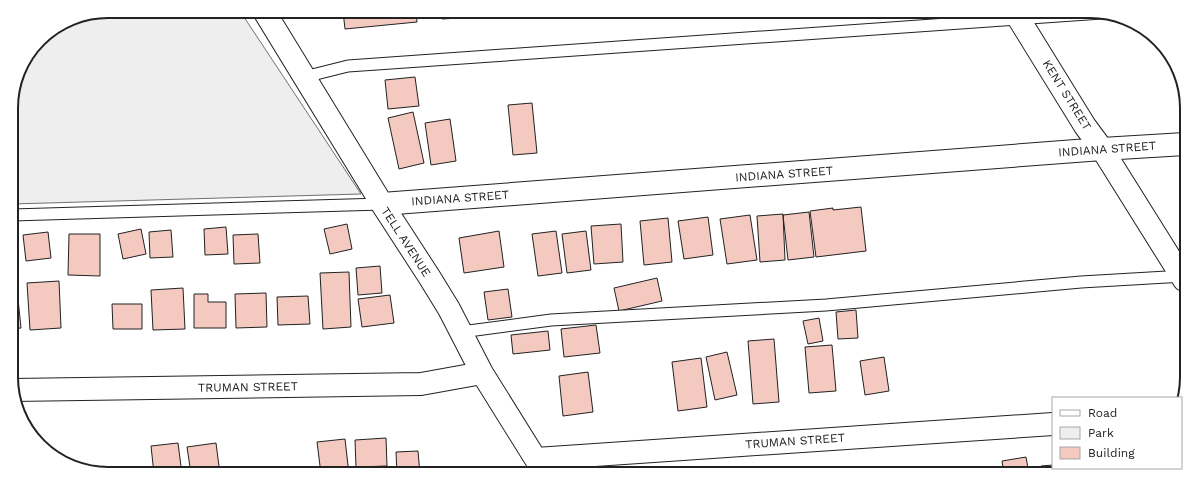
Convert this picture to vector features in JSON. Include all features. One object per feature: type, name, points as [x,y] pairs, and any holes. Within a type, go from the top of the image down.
[{"type":"street","name":"TELL AVENUE","points":[[268,18],[382,204],[430,278],[461,332],[482,373],[541,466]]},
{"type":"street","name":"KENT STREET","points":[[1019,18],[1085,126],[1102,149],[1180,273]]},
{"type":"street","name":"INDIANA STREET","points":[[382,204],[1180,144]]},
{"type":"street","name":"TRUMAN STREET","points":[[19,390],[422,384],[482,373]]},
{"type":"street","name":"TRUMAN STREET","points":[[541,466],[1052,424]]},
{"type":"lane","points":[[304,76],[348,66],[978,18]]},
{"type":"lane","points":[[18,215],[382,204]]},
{"type":"lane","points":[[461,332],[551,320],[826,305],[1081,282],[1180,278]]},
{"type":"green space","points":[[108,18],[245,18],[361,194],[18,204],[18,102],[25,73],[37,53],[49,40],[63,30],[85,21]]},
{"type":"building","points":[[344,18],[417,18],[417,22],[345,29]]},
{"type":"building","points":[[415,77],[419,106],[388,109],[385,80]]},
{"type":"building","points":[[532,103],[537,153],[513,155],[508,105]]},
{"type":"building","points":[[413,112],[424,163],[399,169],[388,118]]},
{"type":"building","points":[[450,119],[456,161],[431,165],[425,123]]},
{"type":"building","points":[[861,207],[866,251],[816,257],[810,211]]},
{"type":"building","points":[[809,212],[814,257],[788,260],[783,215]]},
{"type":"building","points":[[783,214],[785,260],[760,262],[757,216]]},
{"type":"building","points":[[750,215],[757,260],[727,264],[720,219]]},
{"type":"building","points":[[708,217],[713,255],[684,259],[678,221]]},
{"type":"building","points":[[668,218],[672,262],[644,265],[640,221]]},
{"type":"building","points":[[347,224],[352,249],[330,254],[324,229]]},
{"type":"building","points":[[621,224],[623,262],[594,264],[591,226]]},
{"type":"building","points":[[226,227],[228,254],[205,255],[204,229]]},
{"type":"building","points":[[141,229],[146,254],[123,259],[118,234]]},
{"type":"building","points":[[171,230],[173,257],[150,258],[149,232]]},
{"type":"building","points":[[499,231],[504,267],[464,273],[459,238]]},
{"type":"building","points":[[556,231],[562,273],[538,276],[532,234]]},
{"type":"building","points":[[586,231],[591,270],[567,273],[562,234]]},
{"type":"building","points":[[48,232],[51,258],[26,261],[23,235]]},
{"type":"building","points":[[69,234],[100,234],[100,276],[68,275]]},
{"type":"building","points":[[258,234],[260,263],[234,264],[233,235]]},
{"type":"building","points":[[380,266],[382,293],[358,295],[356,268]]},
{"type":"building","points":[[349,272],[351,327],[323,329],[320,273]]},
{"type":"building","points":[[657,278],[662,301],[619,311],[614,288]]},
{"type":"building","points":[[59,281],[61,328],[30,330],[27,283]]},
{"type":"building","points":[[183,288],[185,329],[153,330],[151,290]]},
{"type":"building","points":[[508,289],[512,317],[488,320],[484,292]]},
{"type":"building","points":[[266,293],[267,327],[236,328],[235,294]]},
{"type":"building","points":[[194,294],[208,294],[208,302],[226,302],[226,328],[194,328]]},
{"type":"building","points":[[390,295],[394,323],[362,327],[358,299]]},
{"type":"building","points":[[308,296],[310,324],[278,325],[277,297]]},
{"type":"building","points":[[18,299],[21,328],[18,328]]},
{"type":"building","points":[[112,304],[142,304],[142,329],[113,329]]},
{"type":"building","points":[[856,310],[858,338],[838,339],[836,312]]},
{"type":"building","points":[[819,318],[823,341],[808,344],[803,321]]},
{"type":"building","points":[[596,325],[600,353],[564,357],[561,329]]},
{"type":"building","points":[[548,331],[550,350],[513,354],[511,335]]},
{"type":"building","points":[[774,339],[779,402],[753,404],[748,341]]},
{"type":"building","points":[[832,345],[836,391],[809,393],[805,347]]},
{"type":"building","points":[[727,352],[737,395],[715,400],[706,357]]},
{"type":"building","points":[[884,357],[889,391],[865,395],[860,361]]},
{"type":"building","points":[[701,358],[707,407],[678,411],[672,362]]},
{"type":"building","points":[[588,372],[593,412],[563,416],[559,376]]},
{"type":"building","points":[[386,438],[387,466],[356,467],[355,440]]},
{"type":"building","points":[[345,439],[348,467],[320,467],[317,442]]},
{"type":"building","points":[[178,443],[181,467],[153,467],[151,446]]},
{"type":"building","points":[[216,443],[219,467],[190,467],[187,447]]},
{"type":"building","points":[[418,451],[419,467],[397,467],[396,452]]},
{"type":"building","points":[[1026,457],[1028,467],[1003,467],[1002,461]]},
{"type":"building","points":[[1052,465],[1052,467],[1041,467]]}]
